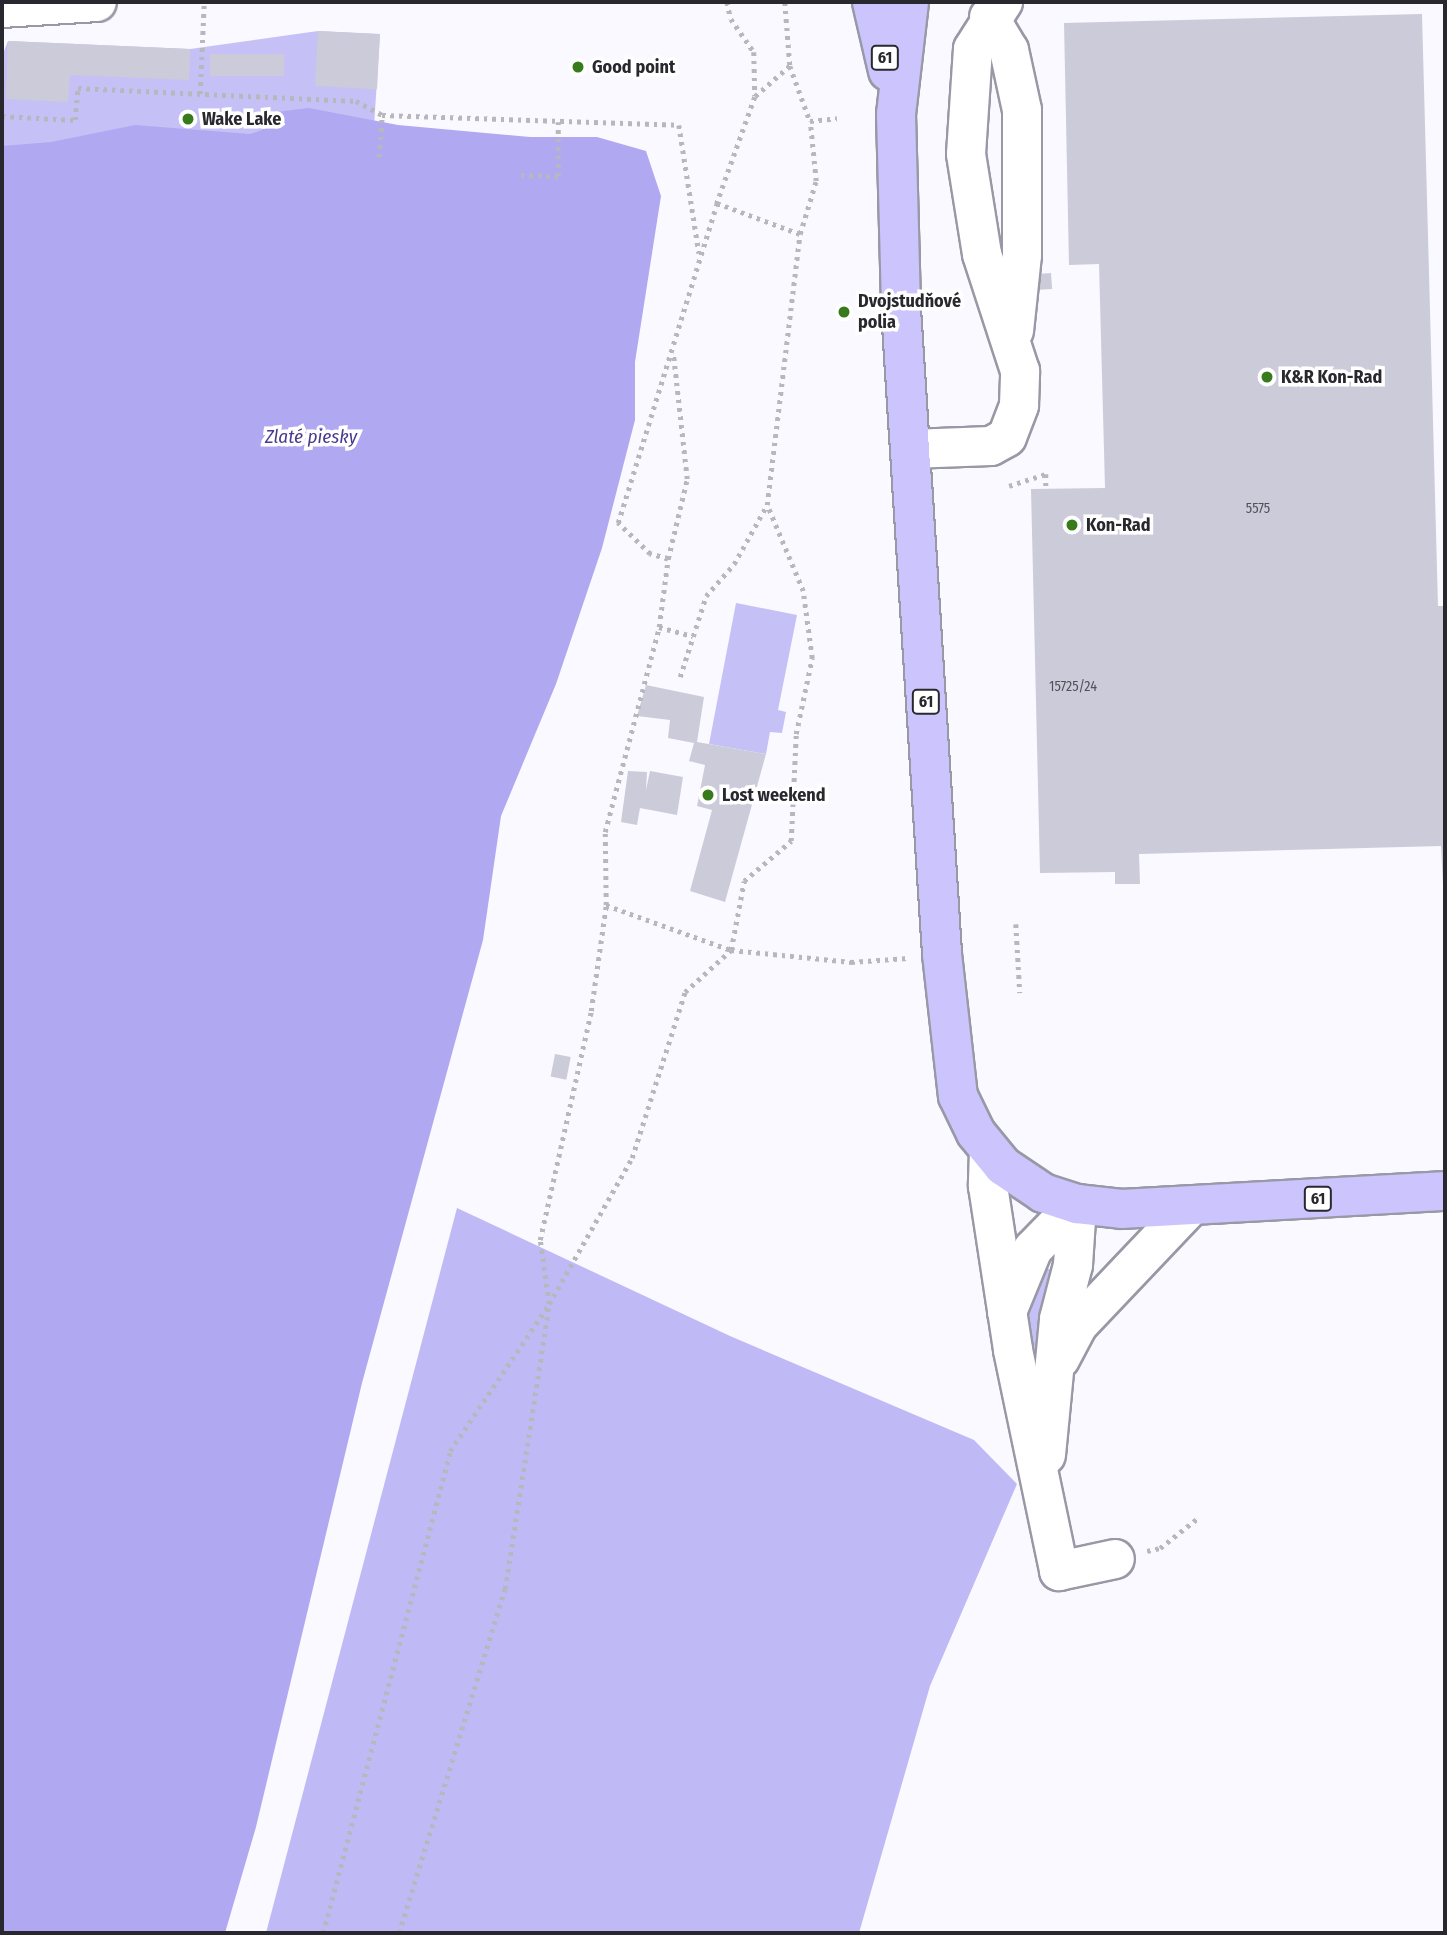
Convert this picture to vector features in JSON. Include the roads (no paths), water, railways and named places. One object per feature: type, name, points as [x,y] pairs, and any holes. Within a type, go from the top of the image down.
[{"type":"main road","name":"61","points":[[872,2],[896,114]]},
{"type":"main road","name":"61","points":[[909,2],[896,114],[909,449],[942,954],[958,1097],[989,1151],[1022,1181],[1077,1204],[1122,1209],[1445,1191]]},
{"type":"lane","points":[[2,8],[97,2]]},
{"type":"lane","points":[[996,9],[1009,50],[1022,110],[1023,255],[1013,340]]},
{"type":"lane","points":[[909,449],[991,446],[1007,437],[1019,405],[1020,370],[1013,340],[982,254],[966,155],[973,49],[996,9]]},
{"type":"lane","points":[[989,1151],[988,1186],[1006,1312],[1059,1571],[1115,1559]]},
{"type":"lane","points":[[1006,1312],[1033,1250],[1077,1204]]},
{"type":"lane","points":[[1042,1491],[1059,1319],[1073,1265],[1077,1204]]},
{"type":"lane","points":[[1055,1367],[1079,1324],[1191,1206]]},
{"type":"water","name":"Zlaté piesky","points":[[309,108],[398,125],[530,137],[597,137],[646,151],[661,196],[635,362],[635,420],[602,548],[556,684],[501,816],[483,940],[362,1383],[256,1827],[225,1933],[2,1933],[2,146],[51,142],[135,125],[250,134],[262,130],[268,113]]},
{"type":"place","name":"Good point","points":[[578,67]]},
{"type":"place","name":"Wake Lake","points":[[188,119]]},
{"type":"place","name":"Dvojstudňové polia","points":[[844,312]]},
{"type":"place","name":"K&R Kon-Rad","points":[[1267,377]]},
{"type":"place","name":"Kon-Rad","points":[[1072,525]]},
{"type":"place","name":"Lost weekend","points":[[708,795]]}]
